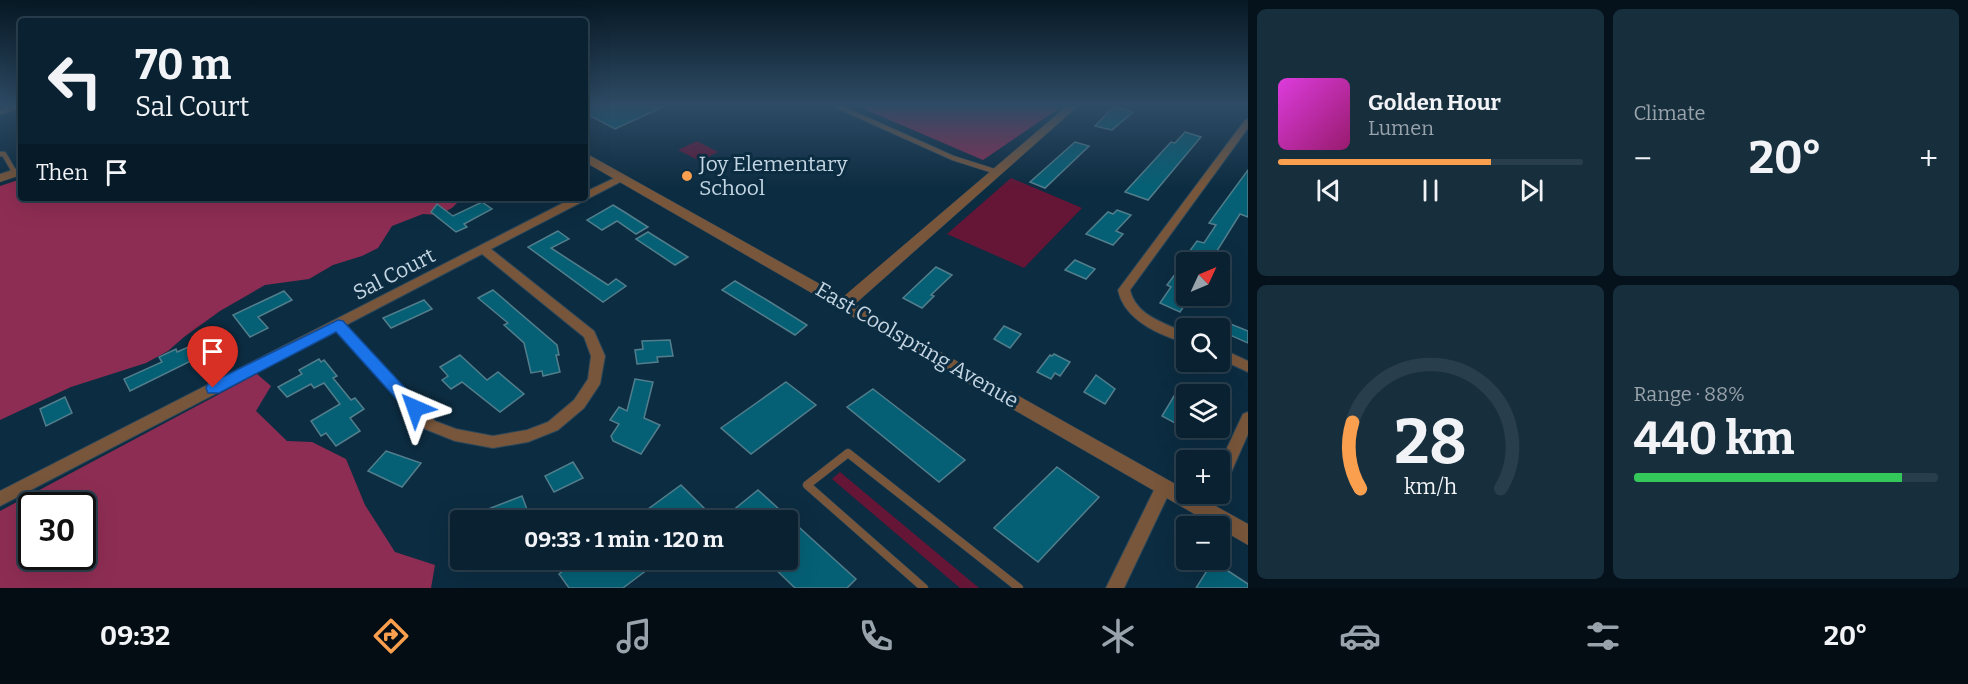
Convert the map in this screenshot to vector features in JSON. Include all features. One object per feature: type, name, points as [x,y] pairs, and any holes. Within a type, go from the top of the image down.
[{"type":"street","points":[[845,304],[1041,133]]},
{"type":"street","points":[[1176,333],[1137,314],[1124,301],[1124,290],[1240,133]]},
{"type":"street","name":"East Coolspring Avenue","points":[[588,159],[1164,488],[1176,492]]},
{"type":"street","points":[[0,178],[18,172]]},
{"type":"street","name":"Sal Court","points":[[588,194],[621,178]]},
{"type":"street","name":"Sal Court","points":[[0,499],[575,201]]},
{"type":"street","points":[[338,325],[430,425],[455,435],[493,442],[528,436],[554,426],[579,404],[595,380],[598,356],[590,334],[483,249]]},
{"type":"street","points":[[1230,358],[1248,367]]},
{"type":"street","points":[[1230,457],[1248,418]]},
{"type":"street","points":[[1116,588],[1164,488]]},
{"type":"street","name":"East Coolspring Avenue","points":[[1211,504],[1248,535]]},
{"type":"lane","points":[[898,133],[953,158],[997,172]]},
{"type":"lane","points":[[0,154],[4,154],[18,172]]},
{"type":"lane","points":[[924,588],[807,485],[848,453],[1019,588]]},
{"type":"shaded area","points":[[921,133],[1022,133],[983,160]]},
{"type":"shaded area","points":[[697,141],[718,152],[700,161],[678,150]]},
{"type":"shaded area","points":[[1011,178],[1082,208],[1024,268],[947,234]]},
{"type":"shaded area","points":[[18,180],[18,201],[459,201],[439,215],[423,214],[392,226],[378,248],[362,256],[333,265],[309,279],[265,285],[220,311],[168,351],[146,363],[71,387],[0,420],[0,186]]},
{"type":"shaded area","points":[[257,374],[271,386],[256,411],[287,441],[312,442],[346,459],[365,505],[395,552],[435,565],[431,588],[0,588],[0,511],[18,501],[18,570],[96,570],[96,492],[36,492]]},
{"type":"shaded area","points":[[840,472],[979,588],[960,588],[832,479]]},
{"type":"building","points":[[1184,133],[1201,137],[1148,200],[1125,192],[1171,142],[1175,143]]},
{"type":"building","points":[[1075,142],[1089,146],[1045,188],[1030,182]]},
{"type":"building","points":[[1248,170],[1248,217],[1240,214],[1216,252],[1189,252],[1197,241],[1204,243],[1216,225],[1209,223]]},
{"type":"building","points":[[482,202],[492,209],[464,224],[467,227],[456,232],[431,212],[437,204],[453,216]]},
{"type":"building","points":[[613,205],[648,227],[636,234],[617,221],[602,230],[587,220]]},
{"type":"building","points":[[1117,210],[1131,215],[1116,231],[1123,234],[1113,245],[1086,234],[1108,212],[1113,214]]},
{"type":"building","points":[[558,231],[569,239],[551,248],[608,285],[616,279],[626,286],[603,302],[528,247]]},
{"type":"building","points":[[648,232],[688,257],[675,265],[636,239]]},
{"type":"building","points":[[1075,260],[1095,269],[1086,279],[1065,270]]},
{"type":"building","points":[[936,267],[952,275],[931,295],[934,296],[922,308],[903,298]]},
{"type":"building","points":[[1176,273],[1176,306],[1184,306],[1180,312],[1160,303],[1171,287],[1167,285]]},
{"type":"building","points":[[735,281],[807,325],[795,335],[722,290]]},
{"type":"building","points":[[493,290],[557,345],[559,355],[556,355],[560,372],[543,376],[542,371],[531,373],[524,343],[504,325],[508,323],[478,298]]},
{"type":"building","points":[[284,291],[292,300],[258,317],[268,328],[250,337],[233,315]]},
{"type":"building","points":[[424,300],[432,309],[391,328],[383,318]]},
{"type":"building","points":[[1230,324],[1248,331],[1248,343],[1230,335]]},
{"type":"building","points":[[1004,326],[1021,334],[1010,348],[994,339]]},
{"type":"building","points":[[670,340],[673,356],[657,357],[658,362],[637,364],[635,350],[643,349],[642,341]]},
{"type":"building","points":[[198,343],[205,354],[130,391],[124,379],[162,362],[159,357]]},
{"type":"building","points":[[1054,354],[1070,362],[1060,376],[1055,373],[1051,379],[1037,372],[1050,355]]},
{"type":"building","points":[[460,355],[487,380],[498,372],[524,394],[500,412],[462,382],[451,389],[442,380],[448,376],[440,367]]},
{"type":"building","points":[[319,359],[321,362],[324,360],[337,376],[333,378],[351,400],[355,398],[364,409],[350,418],[360,431],[336,446],[326,433],[321,436],[311,421],[340,404],[324,383],[314,388],[311,384],[287,397],[278,387],[302,374],[299,370]]},
{"type":"building","points":[[1096,375],[1115,389],[1105,404],[1084,392]]},
{"type":"building","points":[[635,379],[653,382],[644,418],[660,425],[641,454],[613,441],[611,436],[619,424],[610,420],[619,407],[627,411]]},
{"type":"building","points":[[786,382],[816,405],[751,454],[721,428]]},
{"type":"building","points":[[873,389],[965,460],[939,482],[847,407]]},
{"type":"building","points":[[1174,396],[1176,397],[1176,424],[1162,416]]},
{"type":"building","points":[[65,397],[72,413],[46,426],[40,409]]},
{"type":"building","points":[[386,451],[421,463],[402,487],[368,471]]},
{"type":"building","points":[[573,462],[583,478],[554,492],[545,476]]},
{"type":"building","points":[[1057,467],[1099,497],[1038,562],[994,528]]},
{"type":"building","points":[[681,485],[706,510],[647,510]]},
{"type":"building","points":[[758,490],[780,510],[733,510]]},
{"type":"building","points":[[522,496],[527,510],[486,510]]},
{"type":"building","points":[[798,526],[856,579],[847,588],[795,588],[776,570],[798,570]]},
{"type":"building","points":[[565,570],[647,570],[623,588],[569,588],[559,574]]},
{"type":"building","points":[[1207,570],[1227,570],[1248,584],[1248,588],[1196,588]]},
{"type":"place","name":"Joy Elementary School","points":[[687,176]]},
{"type":"route","points":[[213,388],[338,325],[415,408]]}]
